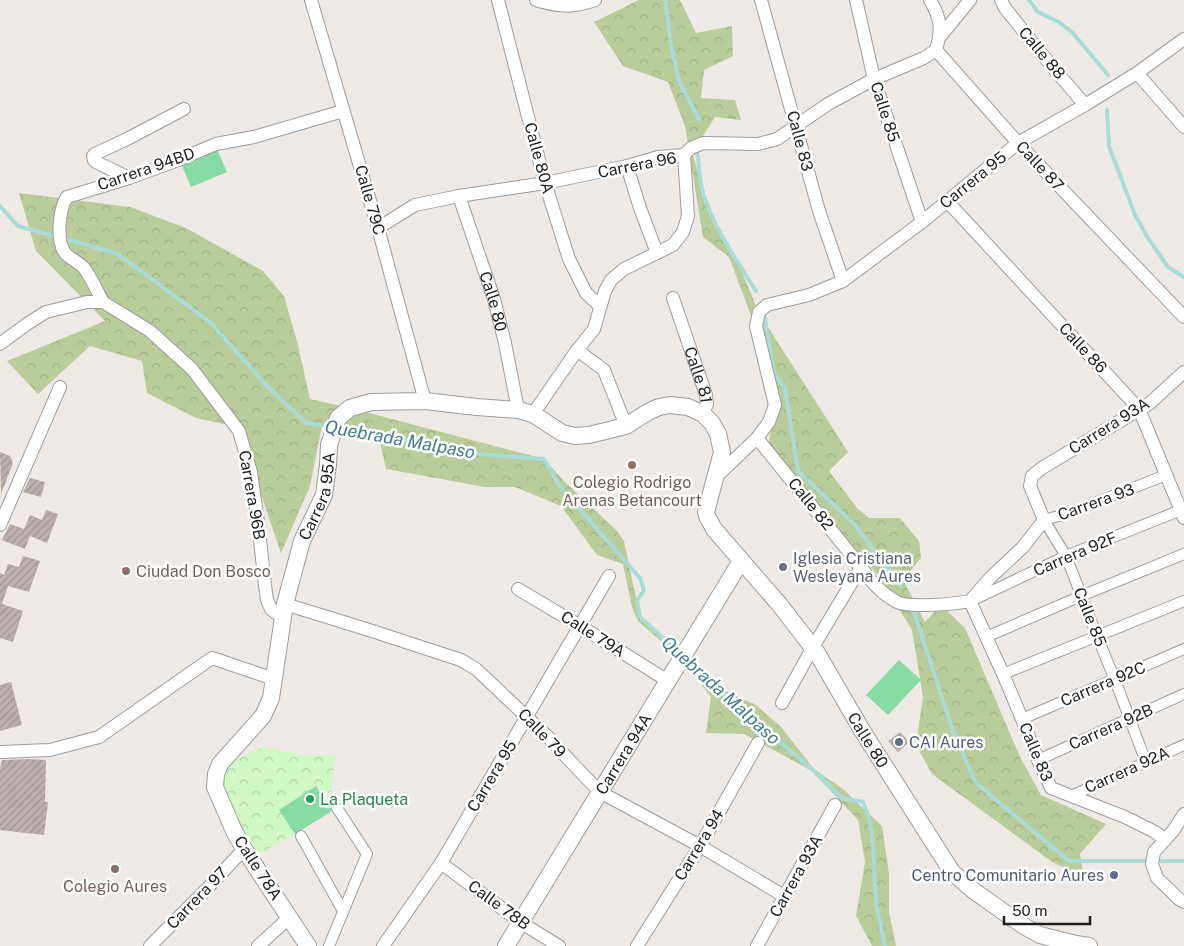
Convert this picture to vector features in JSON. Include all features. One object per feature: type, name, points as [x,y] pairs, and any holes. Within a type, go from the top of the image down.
[{"type":"street","name":"Calle 79C","points":[[311,0],[378,228],[425,402]]},
{"type":"street","name":"Calle 80A","points":[[498,0],[545,183],[569,259],[586,293],[600,306]]},
{"type":"street","points":[[536,0],[553,5],[571,6],[595,0]]},
{"type":"street","name":"Calle 83","points":[[761,0],[819,211],[843,281]]},
{"type":"street","name":"Calle 85","points":[[856,0],[874,79],[922,222]]},
{"type":"street","points":[[930,0],[936,9],[940,24],[938,44]]},
{"type":"street","name":"Carrera 96","points":[[378,228],[415,206],[459,196],[545,183],[627,166],[658,157],[684,155],[691,148],[703,143],[758,144],[777,139],[828,104],[874,79],[924,58],[938,44],[970,0]]},
{"type":"street","name":"Calle 88","points":[[1001,0],[1005,8],[1040,52],[1085,105]]},
{"type":"street","name":"Carrera 95","points":[[757,438],[769,422],[775,405],[756,326],[759,312],[767,305],[809,295],[843,281],[922,222],[1018,143],[1137,73],[1184,39]]},
{"type":"street","name":"Calle 87","points":[[938,44],[1018,143],[1184,317]]},
{"type":"street","points":[[1137,73],[1184,127]]},
{"type":"street","points":[[129,178],[96,162],[95,154],[184,109]]},
{"type":"street","name":"Carrera 94BD","points":[[103,302],[83,267],[64,252],[59,235],[63,202],[67,197],[129,178],[216,144],[254,137],[344,111]]},
{"type":"street","points":[[525,412],[594,329],[605,291],[611,280],[624,269],[673,245],[683,232],[688,216],[684,155]]},
{"type":"street","points":[[627,166],[657,253]]},
{"type":"street","name":"Calle 80","points":[[459,196],[494,299],[525,412]]},
{"type":"street","name":"Calle 86","points":[[947,201],[1139,409],[1182,514]]},
{"type":"street","name":"Calle 81","points":[[673,298],[706,395],[707,404],[704,414],[718,434],[722,452],[716,477]]},
{"type":"street","points":[[0,344],[46,312],[86,302],[103,302]]},
{"type":"street","name":"Carrera 96B","points":[[103,302],[150,331],[192,369],[239,431],[251,472],[267,600],[271,609],[276,613],[284,609]]},
{"type":"street","points":[[577,350],[604,370],[626,426]]},
{"type":"street","name":"Carrera 93A","points":[[1032,476],[1042,468],[1150,403],[1184,372]]},
{"type":"street","points":[[0,525],[60,387]]},
{"type":"street","name":"Carrera 95A","points":[[215,787],[216,774],[220,764],[263,716],[271,698],[284,609],[302,541],[324,495],[329,445],[335,425],[350,408],[370,402],[425,402],[525,412],[562,433],[575,436],[589,435],[626,426],[648,412],[670,404],[688,407],[704,414]]},
{"type":"street","points":[[716,477],[757,438]]},
{"type":"street","name":"Calle 82","points":[[757,438],[880,590],[898,603],[908,605],[948,604],[970,601]]},
{"type":"street","name":"Carrera 93","points":[[970,601],[990,578],[1023,547],[1044,520],[1069,514],[1166,475]]},
{"type":"street","name":"Calle 85","points":[[1032,476],[1030,486],[1044,520],[1066,556],[1116,680],[1146,762]]},
{"type":"street","name":"Calle 80","points":[[716,477],[706,512],[714,529],[779,604],[813,647],[863,732],[952,872],[974,891],[1040,935],[1090,946]]},
{"type":"street","name":"Carrera 92F","points":[[970,601],[1066,556],[1182,514]]},
{"type":"street","points":[[986,637],[1184,554]]},
{"type":"street","name":"Carrera 94A","points":[[506,946],[741,561]]},
{"type":"street","points":[[782,702],[861,567]]},
{"type":"street","name":"Carrera 95","points":[[383,946],[441,862],[610,576]]},
{"type":"street","name":"Calle 79A","points":[[518,589],[668,681]]},
{"type":"street","name":"Calle 83","points":[[970,601],[1051,788],[1125,817],[1155,832],[1165,840]]},
{"type":"street","points":[[1003,674],[1184,601]]},
{"type":"street","name":"Calle 79","points":[[284,609],[369,630],[460,660],[476,669],[527,716],[600,792],[700,846],[784,896]]},
{"type":"street","name":"Carrera 92C","points":[[1022,719],[1184,649]]},
{"type":"street","points":[[0,752],[50,750],[99,737],[212,658],[274,679]]},
{"type":"street","name":"Carrera 92B","points":[[1038,760],[1184,694]]},
{"type":"street","name":"Carrera 94","points":[[637,946],[700,846],[758,743]]},
{"type":"street","name":"Carrera 92A","points":[[1071,796],[1184,745]]},
{"type":"street","name":"Calle 78A","points":[[215,787],[244,849],[308,946]]},
{"type":"street","name":"Carrera 93A","points":[[757,946],[835,805]]},
{"type":"street","points":[[329,946],[367,854],[337,808]]},
{"type":"street","points":[[1184,814],[1154,852],[1152,864],[1157,878],[1184,902]]},
{"type":"street","points":[[302,836],[342,911]]},
{"type":"street","name":"Carrera 97","points":[[150,946],[244,849]]},
{"type":"street","name":"Calle 78B","points":[[441,862],[520,922],[559,946]]},
{"type":"street","points":[[258,946],[289,918]]},
{"type":"green space","points":[[639,0],[680,0],[696,33],[732,26],[733,56],[704,70],[701,98],[735,100],[741,120],[715,117],[692,153],[713,218],[734,253],[759,313],[848,452],[829,471],[857,508],[869,518],[900,518],[919,541],[921,558],[903,580],[925,622],[941,605],[965,628],[1020,757],[1041,795],[1106,824],[1080,854],[1084,877],[1052,862],[932,774],[916,745],[923,697],[912,630],[880,578],[768,449],[775,404],[755,326],[729,257],[703,237],[685,126],[668,82],[623,66],[594,22]]},
{"type":"green space","points":[[217,149],[227,172],[191,187],[181,164]]},
{"type":"green space","points":[[19,193],[130,207],[186,228],[263,271],[284,296],[298,345],[310,399],[544,459],[563,480],[617,531],[624,541],[640,617],[715,686],[756,705],[781,727],[814,769],[843,789],[882,826],[889,874],[889,912],[896,946],[872,946],[856,916],[865,862],[858,820],[812,771],[744,734],[706,733],[711,697],[680,658],[638,621],[632,607],[623,564],[597,555],[561,506],[515,487],[485,487],[386,469],[378,433],[322,425],[310,486],[281,553],[238,427],[196,418],[147,393],[142,361],[90,346],[38,394],[7,361],[105,321],[36,251]]},
{"type":"green space","points":[[899,660],[921,680],[888,715],[866,695]]},
{"type":"green space","points":[[263,747],[304,755],[336,755],[331,794],[317,788],[279,810],[295,834],[257,855],[230,808],[221,779],[230,762]]},
{"type":"green space","name":"La Plaqueta","points":[[316,786],[332,811],[295,834],[279,810]]},
{"type":"building","points":[[0,452],[10,456],[13,463],[1,494]]},
{"type":"building","points":[[30,478],[45,482],[41,497],[23,492]]},
{"type":"building","points":[[46,510],[58,514],[47,543],[30,536],[25,549],[2,540],[10,524],[24,529],[30,515],[42,520]]},
{"type":"building","points":[[23,556],[40,561],[29,592],[8,586],[2,604],[23,611],[13,642],[0,638],[0,573],[4,575],[8,564],[19,567]]},
{"type":"building","points":[[11,682],[22,725],[0,731],[0,685]]},
{"type":"building","name":"CAI Aures","points":[[900,732],[909,742],[898,752],[888,741]]},
{"type":"building","points":[[2,760],[46,760],[45,802],[48,802],[44,835],[0,830],[0,769]]},
{"type":"waterway","points":[[665,0],[672,50],[679,81],[699,120]]},
{"type":"waterway","points":[[1029,0],[1038,12],[1059,22],[1072,32],[1108,75]]},
{"type":"waterway","points":[[1107,110],[1109,146],[1135,215],[1168,267],[1184,277]]},
{"type":"waterway","points":[[697,151],[700,180],[706,203],[725,242],[756,291]]},
{"type":"waterway","name":"Quebrada Malpaso","points":[[0,206],[18,226],[116,253],[210,322],[265,384],[306,423],[331,427]]},
{"type":"waterway","points":[[764,314],[774,373],[785,389],[798,471],[855,525],[901,586]]},
{"type":"waterway","name":"Quebrada Malpaso","points":[[338,428],[378,433],[453,452],[544,459],[560,487],[640,578],[644,590],[637,601],[640,617],[680,653]]},
{"type":"waterway","points":[[913,609],[953,731],[976,783],[1069,861],[1184,861]]},
{"type":"waterway","name":"Quebrada Malpaso","points":[[686,658],[731,701],[813,770],[841,798],[863,802],[872,832],[876,903],[885,946]]},
{"type":"place","name":"Colegio Rodrigo Arenas Betancourt","points":[[632,465]]},
{"type":"place","name":"Iglesia Cristiana Wesleyana Aures","points":[[783,567]]},
{"type":"place","name":"Ciudad Don Bosco","points":[[126,571]]},
{"type":"place","name":"CAI Aures","points":[[899,742]]},
{"type":"place","name":"La Plaqueta","points":[[310,799]]},
{"type":"place","name":"Colegio Aures","points":[[115,869]]},
{"type":"place","name":"Centro Comunitario Aures","points":[[1114,875]]}]
